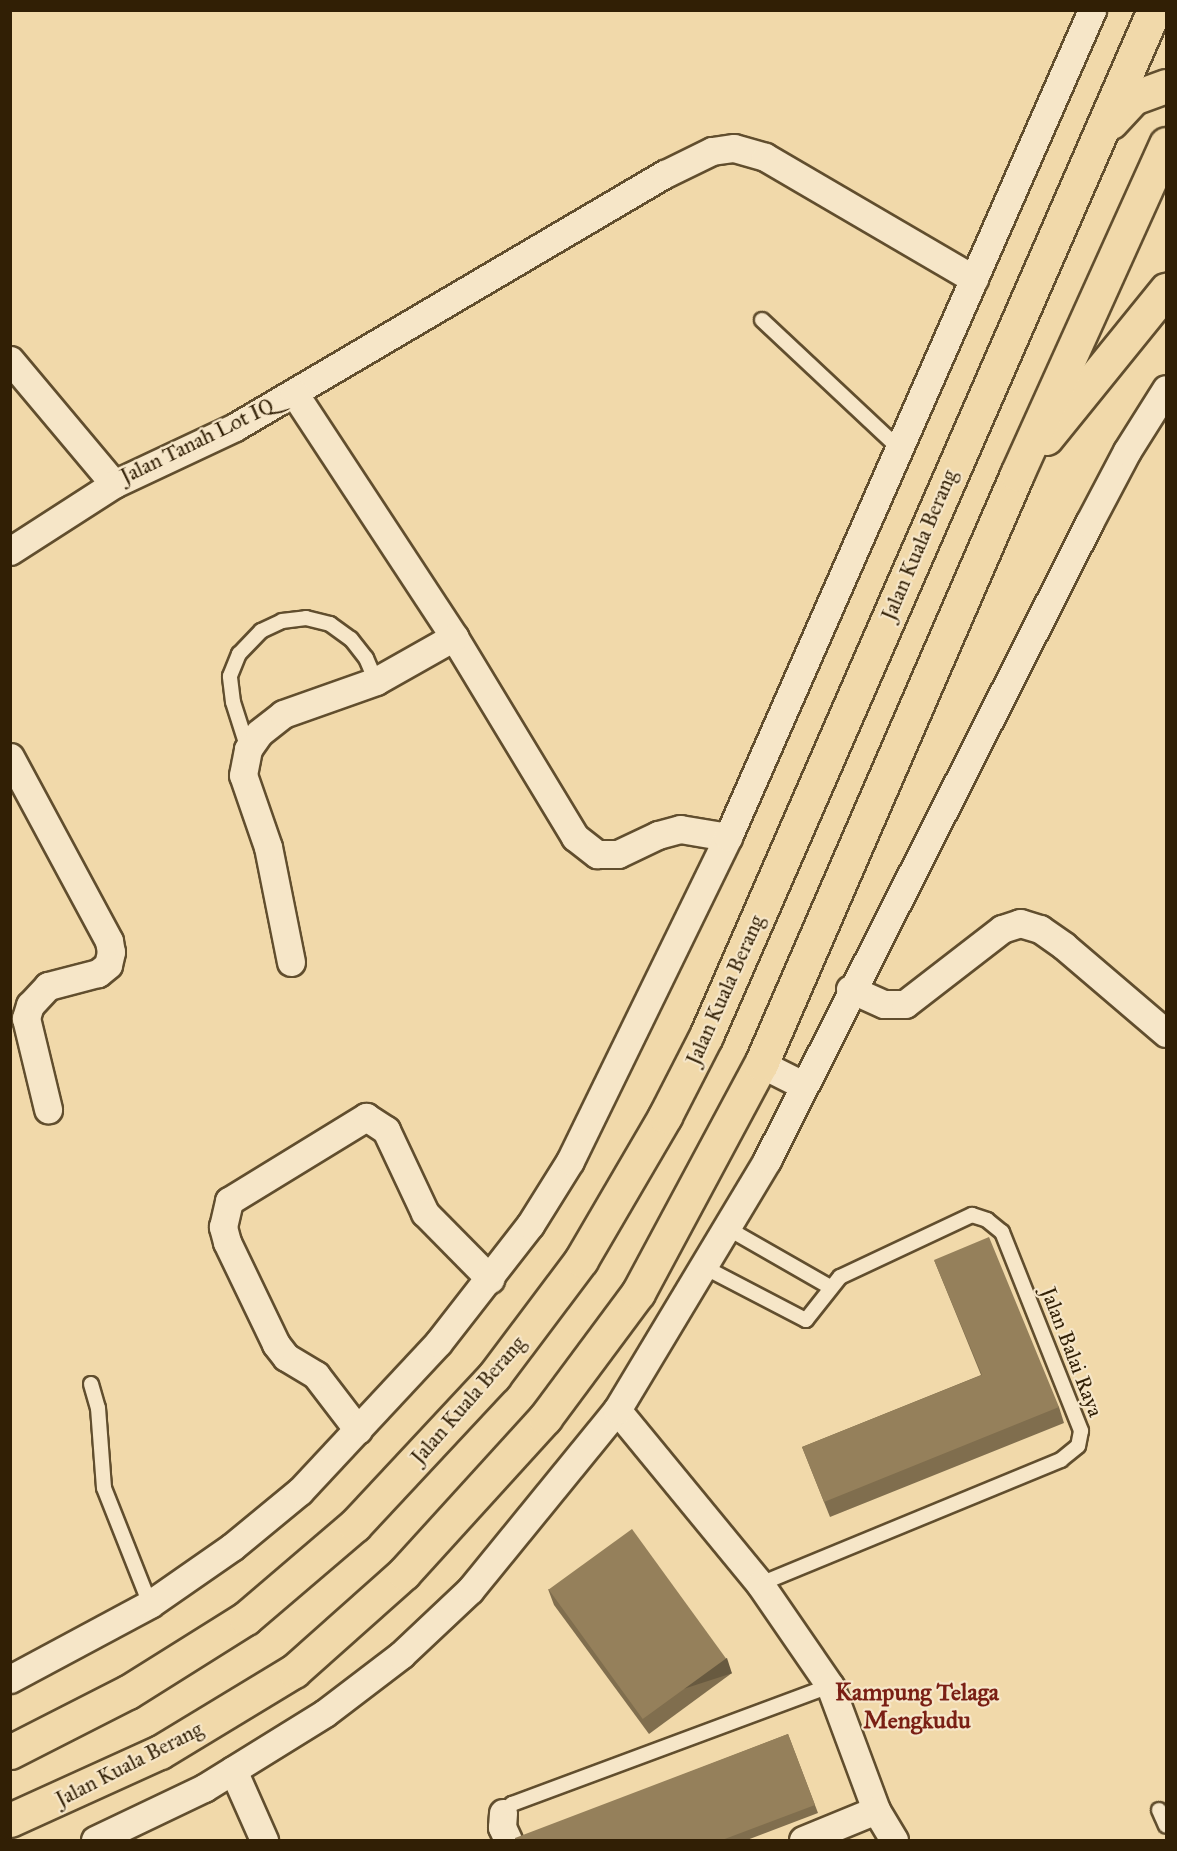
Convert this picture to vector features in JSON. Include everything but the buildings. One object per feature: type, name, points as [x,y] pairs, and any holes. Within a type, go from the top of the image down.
[{"type":"highway","name":"Jalan Kuala Berang","points":[[10,1752],[128,1692],[246,1618],[355,1525],[494,1376],[581,1260],[665,1116],[706,1036],[1154,10]]},
{"type":"highway","points":[[1090,153],[1118,111],[1133,98],[1167,86]]},
{"type":"highway","name":"Jalan Kuala Berang","points":[[10,1820],[160,1752],[294,1671],[404,1573],[545,1418],[638,1293],[761,1064],[1017,474],[1167,144]]},
{"type":"highway","points":[[1017,474],[1167,290]]},
{"type":"street","points":[[10,1679],[150,1604],[232,1547],[300,1491],[438,1342],[490,1279],[570,1161],[728,837],[1092,10]]},
{"type":"street","name":"Jalan Tanah Lot IQ","points":[[10,360],[114,484],[235,428],[665,174],[712,151],[734,148],[765,157],[974,279]]},
{"type":"street","points":[[95,1840],[233,1770],[326,1713],[410,1647],[470,1590],[617,1410],[767,1160],[850,989],[1094,513],[1167,388]]},
{"type":"street","points":[[294,393],[454,637],[575,837],[597,854],[618,854],[658,835],[680,829],[728,837]]},
{"type":"street","points":[[10,551],[114,484]]},
{"type":"street","points":[[291,962],[268,847],[243,775],[248,749],[259,733],[283,714],[376,681],[454,637]]},
{"type":"street","points":[[10,757],[17,788],[109,941],[111,952],[108,965],[98,973],[48,986],[30,1005],[26,1018],[48,1108]]},
{"type":"street","points":[[850,989],[884,1004],[905,1004],[1002,929],[1020,923],[1040,929],[1064,946],[1167,1033]]},
{"type":"street","points":[[761,1064],[803,1085]]},
{"type":"street","points":[[358,1430],[316,1375],[286,1357],[276,1344],[227,1242],[223,1227],[229,1201],[366,1117],[386,1130],[425,1214],[490,1279]]},
{"type":"street","points":[[617,1410],[760,1584],[830,1686],[876,1810],[894,1840]]},
{"type":"street","points":[[233,1770],[264,1840]]},
{"type":"street","points":[[803,1840],[876,1810]]},
{"type":"street","points":[[503,1813],[502,1827],[508,1840]]},
{"type":"lane","points":[[762,320],[899,448]]},
{"type":"lane","points":[[248,749],[232,702],[230,676],[239,654],[261,631],[282,621],[306,618],[330,624],[351,639],[366,657],[376,681]]},
{"type":"lane","name":"Jalan Balai Raya","points":[[760,1584],[1061,1460],[1078,1446],[1081,1431],[1002,1232],[987,1220],[972,1215],[840,1277],[830,1287]]},
{"type":"lane","points":[[704,1267],[799,1319],[811,1318],[830,1287],[727,1228]]},
{"type":"lane","points":[[91,1384],[98,1407],[104,1488],[150,1604]]},
{"type":"lane","points":[[503,1813],[512,1804],[830,1686]]},
{"type":"lane","points":[[1159,1810],[1167,1826]]},
{"type":"district","name":"Kampung Telaga Mengkudu","points":[[917,1707]]}]
